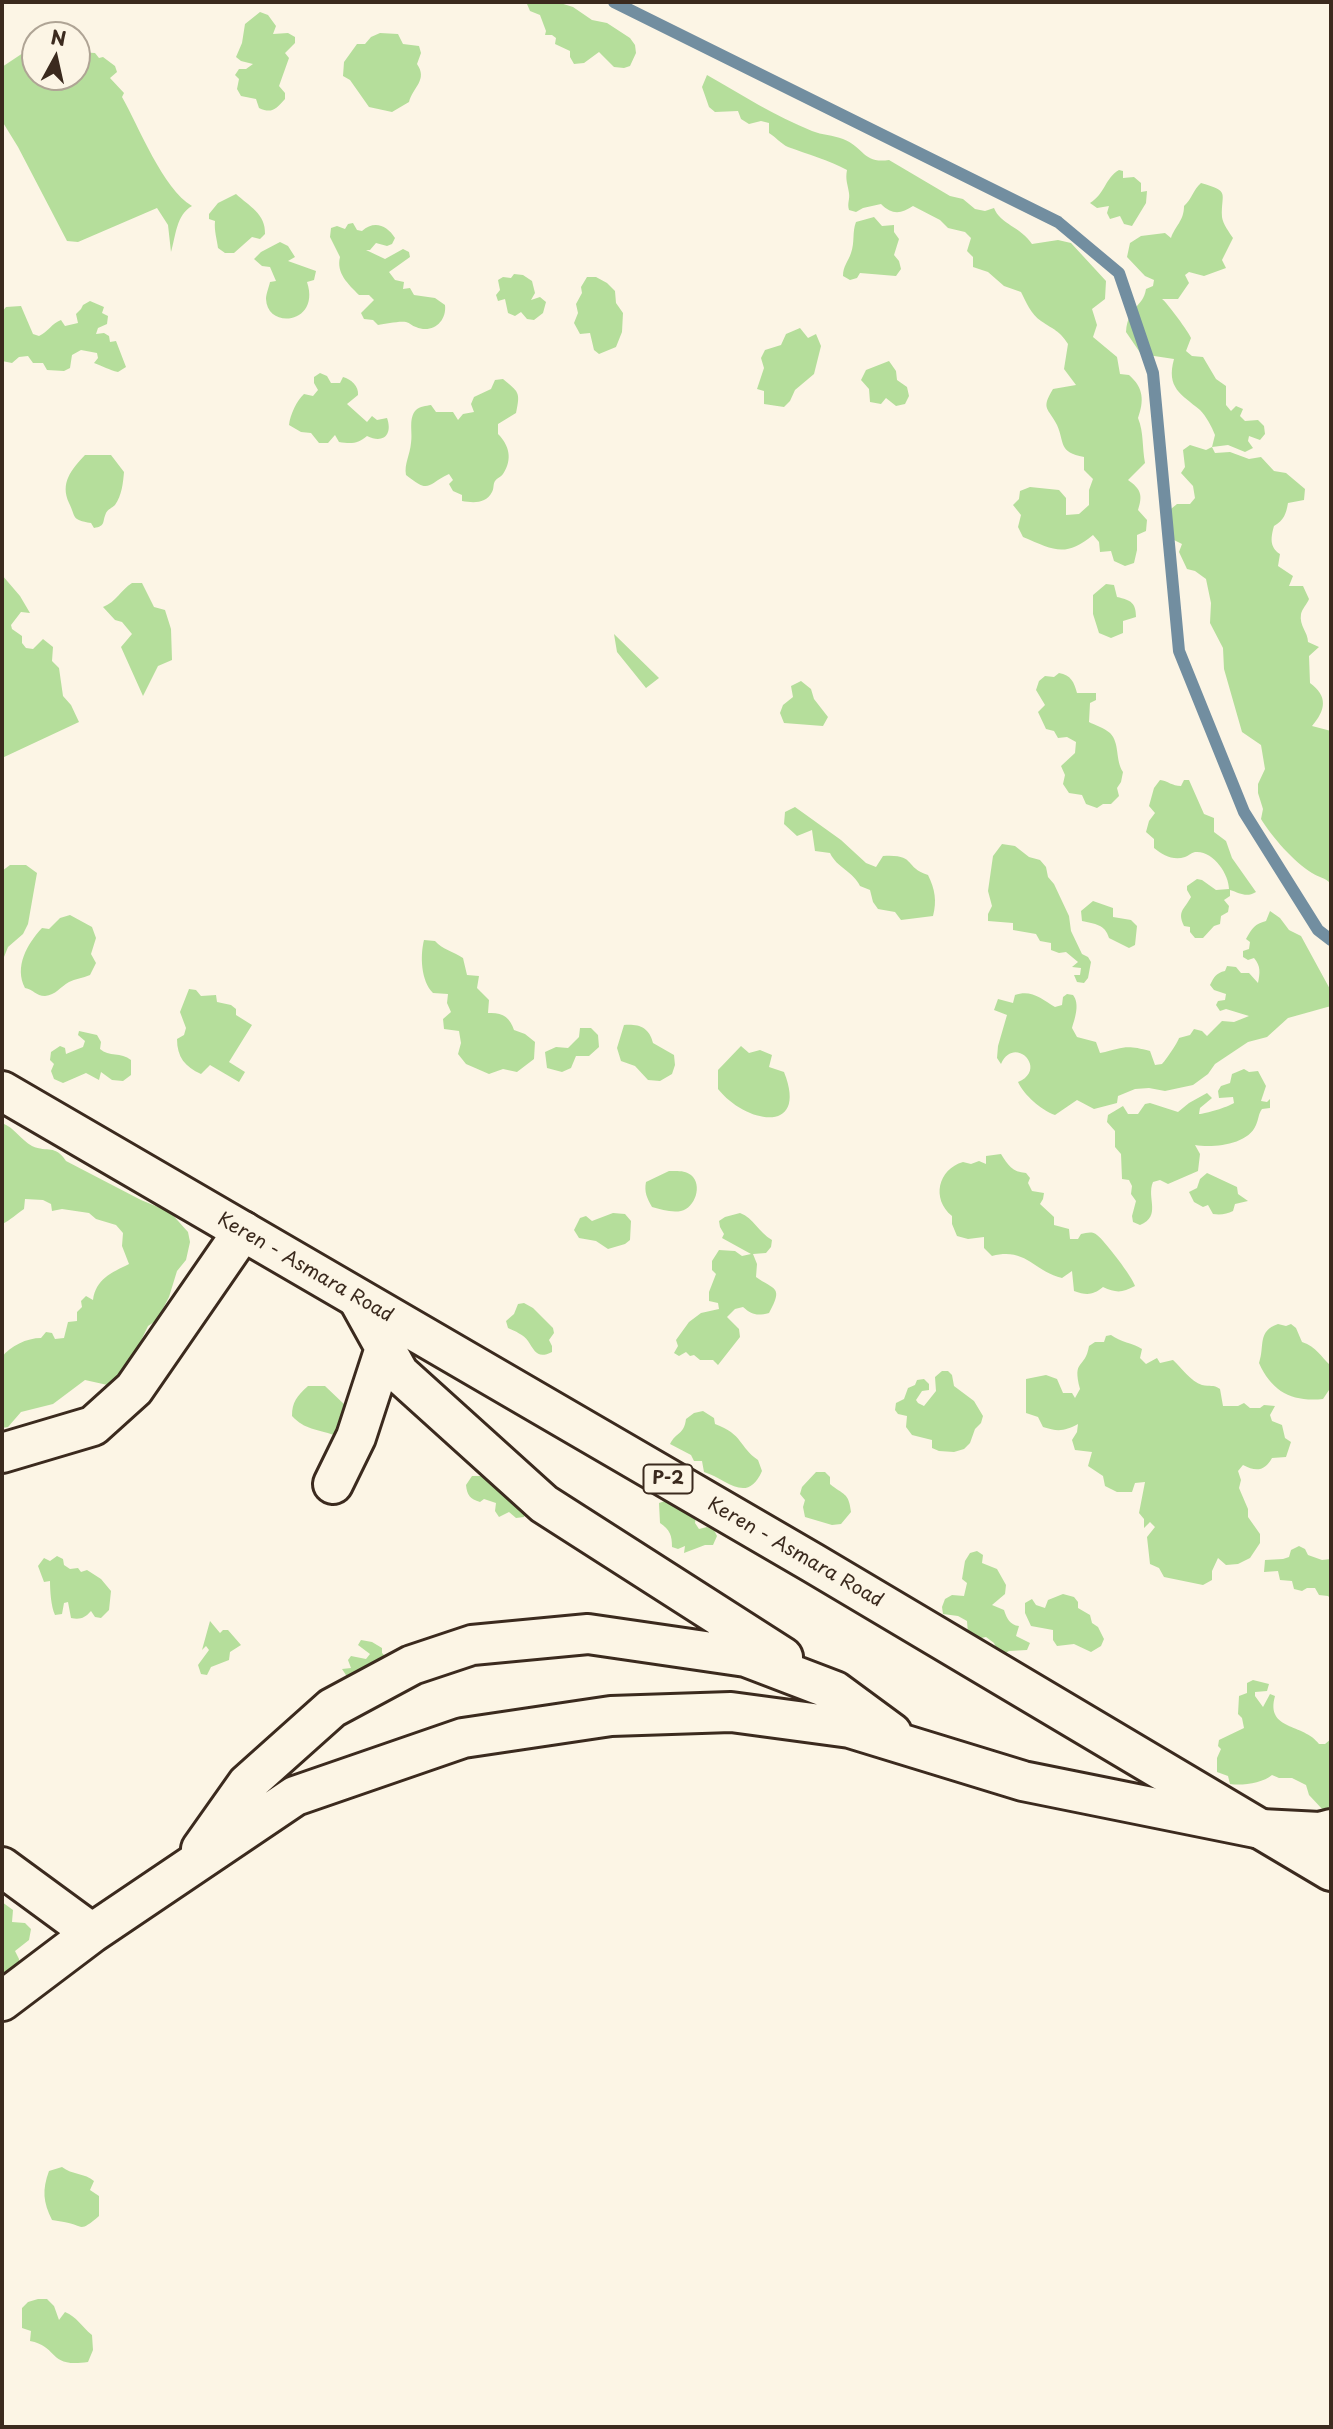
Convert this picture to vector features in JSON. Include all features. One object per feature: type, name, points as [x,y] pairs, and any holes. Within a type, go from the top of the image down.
[{"type":"main road","name":"Keren - Asmara Road","points":[[2,1091],[801,1556],[1331,1871]]},
{"type":"main road","points":[[2,1453],[93,1426],[134,1389],[243,1231]]},
{"type":"main road","points":[[358,1299],[399,1373],[544,1504],[835,1690],[910,1746]]},
{"type":"main road","points":[[332,1484],[356,1437],[385,1348]]},
{"type":"main road","points":[[188,1868],[247,1784],[332,1708],[412,1665],[472,1645],[588,1634],[746,1657],[835,1690]]},
{"type":"main road","points":[[2,2001],[92,1933],[295,1796],[463,1738],[611,1716],[731,1713],[850,1728],[1023,1781],[1261,1829],[1320,1832],[1331,1829]]},
{"type":"main road","points":[[2,1867],[92,1933]]},
{"type":"green space","points":[[510,2],[557,2],[573,7],[592,20],[607,23],[630,38],[635,45],[636,53],[630,66],[614,67],[599,52],[584,63],[574,64],[570,51],[555,44],[556,38],[552,35],[545,35],[540,15],[530,11],[527,4]]},
{"type":"green space","points":[[260,12],[268,15],[276,26],[273,34],[288,33],[295,37],[295,43],[285,53],[289,58],[279,86],[285,93],[285,99],[271,110],[259,108],[256,99],[241,96],[237,89],[239,79],[235,75],[239,69],[246,69],[253,64],[236,57],[242,43],[245,24]]},
{"type":"green space","points":[[380,33],[398,34],[403,44],[419,46],[421,53],[417,64],[421,75],[419,83],[409,102],[392,112],[369,107],[350,80],[343,76],[344,62],[357,44],[365,44]]},
{"type":"green space","points":[[91,53],[115,66],[117,72],[110,78],[124,93],[122,97],[152,156],[171,186],[192,206],[180,220],[171,252],[168,225],[157,208],[78,242],[67,241],[2,121],[2,67],[21,54],[21,91],[91,91]]},
{"type":"green space","points":[[707,75],[798,125],[850,142],[874,160],[889,160],[950,196],[963,199],[975,209],[985,211],[994,208],[1001,218],[1032,244],[1058,240],[1071,243],[1106,281],[1105,299],[1092,309],[1097,325],[1093,337],[1117,357],[1120,374],[1129,375],[1138,385],[1141,395],[1138,418],[1145,463],[1128,480],[1140,493],[1138,510],[1147,520],[1146,531],[1137,535],[1134,563],[1125,566],[1114,561],[1111,551],[1100,552],[1099,542],[1093,535],[1075,547],[1059,549],[1023,537],[1018,527],[1021,515],[1013,505],[1019,499],[1020,491],[1030,487],[1059,490],[1066,498],[1066,515],[1079,514],[1089,505],[1089,490],[1093,479],[1084,470],[1084,457],[1066,449],[1046,405],[1053,389],[1076,385],[1064,369],[1068,344],[1062,336],[1034,315],[1021,292],[1004,286],[988,272],[973,267],[973,257],[967,251],[971,238],[965,232],[948,228],[940,220],[913,206],[897,212],[881,204],[856,212],[849,210],[847,170],[785,146],[769,133],[769,123],[761,121],[749,124],[741,119],[738,111],[715,112],[709,107],[702,87]]},
{"type":"green space","points":[[1119,170],[1123,171],[1123,178],[1134,177],[1141,183],[1141,192],[1147,191],[1146,203],[1132,226],[1124,224],[1120,216],[1110,219],[1107,213],[1109,206],[1097,208],[1090,203]]},
{"type":"green space","points":[[1201,183],[1221,191],[1222,194],[1222,217],[1233,238],[1222,260],[1226,268],[1204,276],[1189,272],[1185,275],[1189,283],[1178,299],[1162,299],[1191,338],[1186,351],[1192,356],[1203,357],[1216,379],[1226,386],[1226,405],[1231,411],[1236,406],[1243,409],[1240,416],[1245,421],[1258,420],[1264,426],[1265,434],[1260,440],[1249,436],[1248,441],[1253,448],[1245,452],[1228,445],[1212,447],[1215,435],[1209,422],[1174,384],[1174,359],[1141,354],[1126,332],[1132,312],[1142,300],[1146,289],[1153,286],[1154,280],[1145,276],[1127,257],[1130,243],[1141,236],[1165,233],[1171,238],[1183,216],[1184,206]]},
{"type":"green space","points":[[236,194],[260,216],[265,234],[260,239],[252,237],[234,253],[225,253],[218,248],[215,221],[209,219],[209,214],[218,203]]},
{"type":"green space","points":[[874,217],[882,226],[894,225],[894,232],[899,239],[894,255],[901,269],[896,276],[860,273],[857,278],[850,280],[843,276],[843,273],[852,249],[856,222]]},
{"type":"green space","points":[[353,223],[357,230],[362,231],[371,226],[380,226],[395,238],[392,244],[387,246],[376,243],[370,250],[366,250],[385,259],[403,249],[409,252],[410,257],[389,272],[395,280],[404,282],[403,289],[410,288],[414,295],[435,298],[445,305],[444,317],[437,325],[422,329],[406,322],[378,325],[373,320],[364,319],[361,313],[374,300],[369,295],[359,295],[344,278],[339,263],[340,257],[330,237],[331,228],[337,226],[345,229],[348,224]]},
{"type":"green space","points":[[280,242],[288,246],[295,257],[288,261],[316,271],[314,280],[307,282],[307,307],[292,318],[275,315],[269,309],[267,293],[270,282],[276,281],[270,267],[262,266],[254,259]]},
{"type":"green space","points":[[514,274],[523,275],[532,281],[535,293],[531,300],[540,297],[546,302],[543,313],[534,320],[527,319],[521,312],[515,316],[508,313],[505,299],[498,301],[498,280],[503,277],[511,278]]},
{"type":"green space","points":[[587,277],[596,277],[615,291],[616,303],[623,313],[622,332],[616,347],[599,354],[594,350],[590,333],[580,334],[574,323],[578,313],[576,304]]},
{"type":"green space","points":[[90,301],[104,307],[102,313],[108,316],[107,324],[98,328],[96,334],[104,333],[109,336],[110,342],[116,341],[126,367],[118,372],[112,370],[94,363],[98,358],[97,353],[81,350],[72,355],[70,368],[64,371],[47,370],[43,363],[33,363],[28,356],[19,357],[12,363],[2,361],[2,312],[6,307],[21,306],[33,334],[39,336],[61,320],[65,326],[78,323],[76,314]]},
{"type":"green space","points":[[800,328],[808,338],[816,334],[821,346],[814,374],[795,390],[784,407],[764,404],[764,391],[757,389],[764,368],[761,358],[765,350],[781,345],[786,334]]},
{"type":"green space","points":[[889,361],[896,371],[897,380],[907,387],[909,396],[905,404],[896,406],[886,398],[881,404],[870,402],[869,389],[861,380],[866,370]]},
{"type":"green space","points":[[320,373],[327,376],[331,383],[340,383],[343,377],[354,383],[358,395],[347,404],[367,422],[372,416],[377,420],[387,418],[388,433],[378,439],[367,436],[357,442],[347,443],[339,442],[335,435],[328,443],[319,443],[311,433],[301,432],[289,425],[294,408],[301,397],[304,394],[313,396],[318,390],[314,377]]},
{"type":"green space","points":[[503,379],[515,390],[518,400],[516,413],[498,424],[498,434],[505,443],[509,458],[506,468],[495,481],[493,491],[486,499],[479,502],[462,501],[462,495],[453,491],[449,484],[453,480],[449,474],[428,486],[406,475],[411,421],[416,410],[431,405],[436,412],[453,412],[458,420],[463,414],[474,412],[471,404],[474,397],[491,389],[495,380]]},
{"type":"green space","points":[[1190,445],[1206,450],[1212,447],[1215,453],[1230,452],[1249,459],[1261,457],[1274,471],[1286,473],[1305,489],[1304,500],[1288,503],[1284,516],[1274,526],[1272,541],[1280,554],[1278,566],[1293,576],[1289,586],[1303,586],[1309,599],[1302,612],[1301,622],[1308,642],[1319,647],[1309,656],[1310,683],[1320,693],[1323,703],[1312,726],[1331,731],[1331,884],[1298,862],[1277,841],[1261,819],[1263,809],[1258,784],[1265,769],[1261,745],[1242,732],[1224,669],[1223,648],[1210,623],[1211,603],[1206,579],[1187,569],[1179,552],[1182,544],[1168,537],[1166,513],[1177,504],[1190,504],[1195,498],[1193,486],[1181,473],[1185,467],[1183,450]]},
{"type":"green space","points":[[85,455],[111,455],[124,472],[122,489],[115,505],[107,512],[102,525],[94,528],[91,523],[75,517],[66,489],[68,477]]},
{"type":"green space","points":[[2,575],[30,613],[21,612],[11,625],[12,629],[22,636],[22,643],[26,648],[33,649],[43,639],[53,647],[52,661],[59,668],[63,696],[79,722],[2,758]]},
{"type":"green space","points":[[132,583],[142,583],[154,607],[165,610],[171,629],[172,660],[158,666],[143,696],[121,647],[132,634],[103,607]]},
{"type":"green space","points":[[1106,584],[1114,585],[1117,597],[1132,603],[1136,612],[1136,617],[1123,621],[1123,633],[1111,638],[1099,633],[1093,614],[1093,595]]},
{"type":"green space","points":[[614,634],[659,678],[646,688],[617,652]]},
{"type":"green space","points":[[1059,673],[1071,680],[1077,693],[1096,693],[1096,700],[1090,703],[1089,722],[1113,737],[1123,772],[1117,788],[1119,796],[1111,804],[1103,804],[1097,808],[1086,804],[1082,795],[1069,793],[1063,784],[1065,775],[1061,766],[1075,753],[1076,742],[1067,737],[1058,738],[1054,731],[1046,729],[1038,712],[1045,705],[1036,690],[1039,681],[1045,676],[1054,677]]},
{"type":"green space","points":[[801,681],[811,689],[814,699],[828,717],[823,726],[784,723],[780,713],[783,705],[793,697],[791,686]]},
{"type":"green space","points":[[1160,780],[1181,786],[1184,780],[1189,780],[1204,814],[1214,818],[1214,832],[1226,841],[1232,858],[1256,892],[1246,895],[1230,890],[1230,896],[1224,900],[1229,906],[1228,912],[1221,916],[1220,924],[1214,926],[1203,938],[1195,938],[1190,927],[1184,926],[1182,921],[1182,911],[1191,897],[1187,886],[1197,879],[1216,890],[1229,889],[1228,883],[1219,864],[1202,852],[1172,858],[1154,848],[1154,839],[1146,832],[1155,813],[1149,806],[1154,788]]},
{"type":"green space","points":[[795,807],[841,840],[866,863],[876,867],[883,856],[901,857],[928,875],[935,895],[933,916],[901,920],[895,912],[878,909],[870,890],[860,886],[830,853],[815,851],[812,830],[797,836],[784,824],[785,812]]},
{"type":"green space","points":[[1002,844],[1015,846],[1029,857],[1040,860],[1046,867],[1048,877],[1069,916],[1071,931],[1082,954],[1091,962],[1088,978],[1084,983],[1077,982],[1074,975],[1080,975],[1081,968],[1072,967],[1078,962],[1066,952],[1051,950],[1051,943],[1040,941],[1036,934],[1013,930],[1013,923],[988,921],[992,906],[988,891],[993,856]]},
{"type":"green space","points":[[10,865],[26,865],[37,873],[28,924],[23,934],[8,947],[2,962],[2,871]]},
{"type":"green space","points":[[1093,901],[1113,908],[1113,917],[1131,920],[1137,926],[1135,945],[1129,948],[1109,938],[1099,925],[1082,921],[1081,911]]},
{"type":"green space","points":[[1270,911],[1280,918],[1289,930],[1301,936],[1331,991],[1331,1006],[1288,1018],[1267,1037],[1248,1042],[1215,1064],[1208,1074],[1193,1085],[1165,1091],[1135,1089],[1118,1096],[1117,1103],[1094,1109],[1077,1100],[1055,1115],[1034,1102],[1018,1082],[1027,1076],[1030,1069],[1026,1057],[1014,1052],[1001,1064],[997,1058],[1007,1015],[994,1010],[998,999],[1013,1003],[1015,995],[1026,993],[1055,1007],[1062,1005],[1063,997],[1067,994],[1073,995],[1076,1003],[1072,1028],[1077,1037],[1096,1042],[1100,1053],[1129,1047],[1150,1051],[1155,1065],[1162,1064],[1179,1038],[1190,1035],[1194,1029],[1207,1036],[1222,1021],[1234,1022],[1249,1016],[1226,1009],[1220,1011],[1216,1005],[1218,1001],[1225,1000],[1226,994],[1214,990],[1210,985],[1227,966],[1236,967],[1241,973],[1249,973],[1258,983],[1258,964],[1254,958],[1248,960],[1243,957],[1243,951],[1249,949],[1250,942],[1246,939],[1250,932],[1256,925],[1266,921]]},
{"type":"green space","points":[[70,915],[92,927],[96,938],[91,954],[96,963],[90,975],[69,982],[49,995],[39,995],[25,988],[21,972],[24,956],[31,941],[42,928],[49,929],[60,918]]},
{"type":"green space","points":[[424,940],[435,941],[463,958],[467,975],[479,976],[477,988],[489,1000],[488,1013],[505,1016],[514,1030],[535,1042],[534,1059],[517,1072],[503,1069],[489,1074],[466,1064],[458,1054],[461,1043],[459,1031],[444,1029],[443,1019],[451,1012],[447,1003],[448,994],[433,993],[426,982],[422,961]]},
{"type":"green space","points":[[189,989],[196,990],[201,996],[216,995],[217,1002],[231,1005],[236,1009],[236,1015],[252,1025],[229,1062],[245,1072],[239,1082],[210,1065],[201,1074],[186,1065],[180,1056],[177,1039],[184,1035],[186,1028],[180,1012]]},
{"type":"green space","points":[[624,1025],[643,1028],[649,1033],[653,1043],[674,1055],[672,1074],[660,1081],[648,1080],[635,1066],[621,1061],[617,1048]]},
{"type":"green space","points":[[580,1028],[591,1028],[598,1035],[599,1047],[589,1056],[576,1056],[571,1068],[562,1072],[547,1068],[545,1052],[556,1047],[568,1048],[579,1037]]},
{"type":"green space","points":[[79,1031],[97,1035],[101,1042],[100,1049],[131,1060],[131,1075],[123,1081],[112,1080],[101,1072],[99,1080],[86,1073],[63,1083],[54,1079],[51,1052],[60,1046],[65,1048],[66,1054],[83,1047],[85,1041],[78,1035]]},
{"type":"green space","points":[[741,1046],[749,1053],[760,1050],[772,1055],[769,1067],[784,1072],[789,1092],[788,1106],[781,1114],[771,1117],[758,1116],[730,1101],[718,1089],[718,1070]]},
{"type":"green space","points":[[1244,1069],[1249,1072],[1258,1071],[1266,1086],[1261,1101],[1267,1102],[1270,1099],[1270,1108],[1262,1109],[1252,1132],[1238,1141],[1211,1146],[1195,1145],[1200,1154],[1198,1171],[1168,1184],[1160,1180],[1153,1182],[1150,1217],[1140,1225],[1133,1222],[1136,1201],[1131,1194],[1132,1186],[1129,1180],[1122,1179],[1121,1154],[1115,1147],[1115,1131],[1107,1122],[1108,1115],[1123,1106],[1128,1114],[1138,1114],[1145,1104],[1150,1103],[1178,1112],[1207,1093],[1212,1098],[1200,1108],[1199,1114],[1222,1108],[1234,1103],[1233,1097],[1219,1098],[1218,1091],[1221,1086],[1230,1083],[1232,1074]]},
{"type":"green space","points":[[2,1123],[32,1146],[58,1152],[66,1161],[170,1212],[188,1232],[190,1242],[186,1260],[177,1271],[169,1297],[157,1320],[148,1326],[138,1347],[137,1359],[121,1388],[85,1380],[53,1404],[21,1412],[8,1427],[2,1428],[2,1357],[5,1353],[19,1343],[41,1338],[46,1332],[52,1333],[55,1339],[64,1338],[68,1322],[77,1321],[77,1312],[82,1307],[81,1301],[86,1296],[93,1300],[101,1282],[129,1264],[122,1246],[123,1233],[116,1225],[96,1219],[89,1213],[62,1209],[52,1211],[51,1204],[43,1200],[25,1199],[24,1209],[2,1224]]},
{"type":"green space","points":[[1001,1154],[1011,1167],[1026,1173],[1030,1178],[1028,1183],[1032,1191],[1044,1193],[1040,1204],[1054,1217],[1054,1225],[1069,1229],[1070,1239],[1078,1239],[1081,1234],[1087,1233],[1097,1235],[1135,1286],[1123,1291],[1103,1287],[1086,1294],[1074,1291],[1072,1271],[1062,1278],[1052,1275],[1021,1257],[1004,1254],[992,1256],[984,1248],[984,1237],[968,1239],[957,1236],[952,1216],[941,1201],[940,1185],[943,1178],[954,1166],[963,1162],[971,1164],[979,1161],[986,1164],[986,1156]]},
{"type":"green space","points":[[669,1171],[689,1173],[695,1179],[696,1196],[690,1206],[681,1211],[652,1207],[646,1195],[646,1182]]},
{"type":"green space","points":[[1207,1173],[1237,1187],[1238,1194],[1248,1201],[1235,1204],[1233,1211],[1224,1214],[1213,1214],[1208,1205],[1203,1207],[1194,1202],[1189,1192],[1197,1188],[1200,1179]]},
{"type":"green space","points":[[613,1213],[625,1214],[631,1221],[630,1240],[625,1244],[608,1249],[596,1241],[579,1238],[574,1230],[580,1218],[586,1216],[592,1221]]},
{"type":"green space","points":[[740,1213],[772,1240],[766,1253],[753,1254],[757,1264],[756,1277],[775,1290],[776,1298],[769,1313],[755,1314],[743,1307],[735,1309],[727,1317],[739,1329],[740,1337],[718,1365],[713,1360],[700,1360],[686,1352],[679,1356],[674,1353],[678,1346],[676,1340],[689,1322],[701,1313],[719,1309],[718,1303],[709,1301],[709,1292],[716,1274],[712,1270],[712,1261],[719,1250],[735,1251],[742,1256],[751,1254],[722,1238],[724,1234],[719,1221]]},
{"type":"green space","points":[[524,1303],[553,1328],[554,1333],[549,1340],[552,1352],[543,1355],[537,1353],[524,1337],[508,1328],[506,1321],[514,1314],[518,1304]]},
{"type":"green space","points":[[1278,1324],[1291,1324],[1296,1328],[1302,1342],[1315,1349],[1331,1366],[1331,1387],[1323,1399],[1293,1397],[1277,1388],[1264,1373],[1259,1363],[1264,1335]]},
{"type":"green space","points":[[1111,1335],[1142,1349],[1140,1358],[1146,1364],[1157,1358],[1160,1363],[1173,1360],[1198,1383],[1220,1389],[1223,1406],[1238,1406],[1244,1403],[1250,1408],[1275,1406],[1270,1415],[1272,1421],[1282,1425],[1285,1438],[1291,1442],[1286,1457],[1272,1458],[1260,1469],[1243,1465],[1238,1471],[1241,1480],[1239,1488],[1248,1509],[1248,1517],[1260,1534],[1260,1543],[1250,1558],[1238,1564],[1226,1565],[1218,1558],[1212,1571],[1212,1580],[1203,1585],[1164,1577],[1159,1568],[1150,1564],[1147,1537],[1155,1527],[1150,1522],[1144,1528],[1144,1519],[1139,1513],[1145,1482],[1135,1483],[1132,1492],[1117,1492],[1105,1486],[1103,1476],[1088,1466],[1092,1452],[1075,1450],[1072,1440],[1078,1424],[1053,1430],[1043,1427],[1038,1417],[1026,1413],[1026,1379],[1046,1375],[1057,1379],[1063,1393],[1072,1393],[1075,1398],[1080,1389],[1078,1368],[1089,1346],[1095,1342],[1104,1342],[1106,1336]]},
{"type":"green space","points":[[942,1371],[948,1371],[952,1375],[954,1386],[974,1401],[983,1416],[970,1443],[964,1449],[954,1452],[939,1451],[932,1448],[932,1440],[912,1435],[906,1427],[907,1416],[898,1414],[895,1410],[896,1403],[904,1399],[908,1388],[915,1385],[917,1380],[924,1379],[929,1384],[929,1390],[922,1391],[916,1400],[924,1406],[936,1391],[935,1377]]},
{"type":"green space","points":[[308,1386],[325,1386],[346,1406],[339,1430],[334,1435],[307,1427],[292,1416],[296,1400]]},
{"type":"green space","points":[[703,1411],[714,1418],[715,1424],[736,1436],[758,1460],[762,1471],[750,1486],[736,1487],[704,1472],[702,1461],[694,1461],[691,1455],[670,1444],[684,1428],[686,1419]]},
{"type":"green space","points":[[816,1472],[825,1472],[830,1477],[830,1484],[849,1501],[851,1512],[841,1524],[832,1525],[805,1517],[805,1500],[800,1494],[802,1487]]},
{"type":"green space","points":[[472,1476],[488,1476],[527,1510],[524,1517],[516,1518],[509,1512],[499,1517],[495,1511],[496,1503],[484,1499],[480,1502],[471,1498],[466,1485]]},
{"type":"green space","points":[[670,1494],[696,1516],[695,1523],[699,1529],[707,1527],[714,1530],[717,1536],[713,1545],[705,1545],[684,1553],[685,1546],[678,1549],[672,1547],[670,1533],[660,1523],[659,1503],[665,1501]]},
{"type":"green space","points":[[1299,1546],[1305,1549],[1308,1555],[1322,1560],[1331,1559],[1331,1599],[1319,1595],[1315,1588],[1302,1591],[1294,1589],[1292,1581],[1280,1580],[1278,1571],[1264,1572],[1265,1560],[1289,1557],[1291,1550]]},
{"type":"green space","points":[[977,1551],[983,1555],[982,1563],[997,1569],[1006,1585],[1005,1594],[992,1605],[1004,1610],[1009,1621],[1019,1626],[1016,1636],[1030,1643],[1027,1650],[1004,1654],[986,1637],[976,1639],[968,1634],[967,1621],[958,1616],[943,1614],[945,1599],[952,1595],[964,1596],[967,1583],[962,1579],[965,1561],[970,1553]]},
{"type":"green space","points":[[57,1556],[63,1559],[64,1565],[70,1569],[78,1568],[81,1572],[87,1570],[101,1579],[111,1591],[109,1610],[101,1618],[95,1617],[91,1611],[82,1618],[71,1618],[68,1602],[64,1603],[62,1614],[55,1615],[50,1581],[44,1582],[38,1566],[44,1558],[50,1561]]},
{"type":"green space","points":[[1063,1594],[1074,1597],[1078,1608],[1090,1615],[1092,1623],[1098,1627],[1104,1639],[1101,1646],[1091,1652],[1074,1644],[1057,1646],[1053,1640],[1053,1630],[1031,1626],[1025,1613],[1025,1603],[1032,1599],[1036,1605],[1045,1608],[1048,1600]]},
{"type":"green space","points":[[210,1621],[220,1633],[228,1630],[241,1645],[230,1652],[229,1660],[211,1667],[207,1675],[201,1674],[198,1665],[209,1650],[206,1646],[202,1650]]},
{"type":"green space","points":[[361,1640],[382,1648],[382,1653],[387,1658],[348,1678],[342,1669],[351,1668],[348,1660],[351,1656],[366,1659],[370,1654],[358,1645]]},
{"type":"green space","points":[[1253,1680],[1269,1684],[1267,1691],[1255,1692],[1255,1696],[1263,1707],[1270,1694],[1275,1696],[1273,1707],[1281,1721],[1312,1737],[1319,1744],[1325,1744],[1331,1739],[1331,1829],[1323,1820],[1324,1811],[1309,1795],[1306,1785],[1292,1778],[1272,1775],[1258,1782],[1235,1785],[1230,1784],[1228,1776],[1217,1772],[1217,1758],[1221,1749],[1218,1746],[1219,1740],[1244,1728],[1242,1718],[1238,1714],[1239,1696],[1247,1693],[1247,1683]]},
{"type":"green space","points":[[2,1902],[13,1910],[12,1922],[25,1923],[31,1929],[29,1940],[15,1951],[19,1959],[19,1970],[2,1983]]},
{"type":"green space","points":[[62,2167],[94,2181],[90,2190],[99,2196],[99,2216],[84,2227],[52,2220],[47,2207],[44,2190],[49,2171]]},
{"type":"green space","points":[[47,2299],[54,2306],[59,2320],[65,2312],[92,2335],[93,2350],[88,2362],[60,2360],[46,2348],[30,2341],[31,2331],[22,2328],[22,2308],[28,2302]]},
{"type":"waterway","points":[[614,2],[1058,222],[1119,273],[1153,373],[1179,651],[1244,812],[1318,930],[1331,940]]}]
